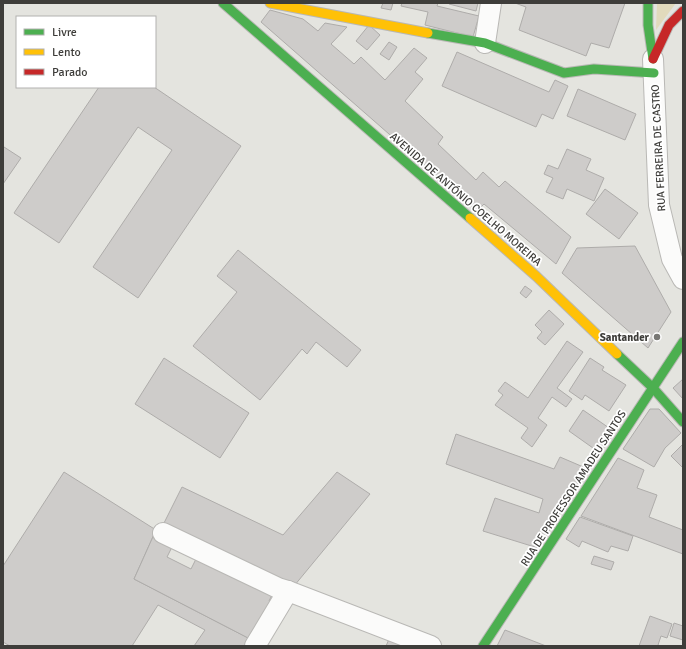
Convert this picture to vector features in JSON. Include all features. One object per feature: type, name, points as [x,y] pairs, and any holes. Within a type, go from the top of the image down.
[{"type":"main road","name":"AVENIDA DE ANTÓNIO COELHO MOREIRA","points":[[223,3],[536,276],[653,388],[683,422]]},
{"type":"main road","points":[[270,3],[419,32],[485,42],[564,73],[594,69],[624,72],[653,66]]},
{"type":"main road","points":[[648,3],[648,25],[653,66]]},
{"type":"main road","points":[[653,66],[669,25],[683,11]]},
{"type":"main road","name":"RUA DE PROFESSOR AMADEU SANTOS","points":[[483,646],[683,342]]},
{"type":"street","points":[[485,42],[491,3]]},
{"type":"street","name":"RUA FERREIRA DE CASTRO","points":[[653,66],[659,205],[675,241],[672,259],[683,279]]},
{"type":"street","points":[[164,533],[278,588],[432,646]]},
{"type":"street","points":[[255,646],[288,591]]},
{"type":"shaded area","points":[[657,3],[676,3],[656,30]]},
{"type":"building","points":[[383,3],[393,3],[391,10],[381,8]]},
{"type":"building","points":[[402,3],[438,3],[437,6],[479,16],[473,37],[425,25],[428,12],[401,6]]},
{"type":"building","points":[[478,3],[476,11],[449,4]]},
{"type":"building","points":[[515,3],[625,3],[609,48],[591,43],[586,56],[519,30],[526,7]]},
{"type":"building","points":[[270,10],[303,19],[318,31],[325,23],[347,27],[331,44],[354,64],[361,57],[385,80],[414,48],[427,58],[415,72],[423,79],[405,101],[443,137],[438,144],[476,180],[483,172],[499,187],[505,181],[571,237],[556,264],[484,204],[477,211],[261,22]]},
{"type":"building","points":[[369,25],[380,35],[367,50],[356,41]]},
{"type":"building","points":[[389,42],[397,47],[389,60],[380,54]]},
{"type":"building","points":[[457,52],[549,92],[555,80],[568,86],[553,119],[542,114],[536,127],[442,86]]},
{"type":"building","points":[[98,88],[155,88],[241,146],[138,298],[93,267],[172,150],[138,127],[59,243],[14,213]]},
{"type":"building","points":[[578,89],[636,114],[625,140],[567,116]]},
{"type":"building","points":[[4,147],[21,158],[3,184],[3,149]]},
{"type":"building","points":[[567,149],[591,159],[586,170],[604,178],[594,201],[567,189],[563,199],[546,192],[553,178],[544,174],[548,165],[558,169]]},
{"type":"building","points":[[605,189],[638,213],[619,239],[586,214]]},
{"type":"building","points":[[635,246],[671,312],[648,348],[562,273],[577,248]]},
{"type":"building","points":[[238,250],[361,350],[347,367],[316,342],[307,354],[302,349],[260,400],[193,346],[237,292],[217,276]]},
{"type":"building","points":[[525,286],[532,291],[526,298],[520,293]]},
{"type":"building","points":[[549,310],[564,324],[545,345],[537,338],[542,332],[535,325]]},
{"type":"building","points":[[567,341],[583,352],[557,388],[572,399],[566,407],[552,397],[538,418],[547,425],[532,447],[521,438],[528,428],[495,405],[503,395],[498,391],[505,382],[528,398]]},
{"type":"building","points":[[164,358],[249,413],[220,458],[135,404]]},
{"type":"building","points":[[590,358],[604,367],[602,370],[626,385],[609,411],[585,395],[582,400],[569,391]]},
{"type":"building","points":[[683,379],[683,399],[673,388]]},
{"type":"building","points":[[650,409],[659,409],[681,433],[665,448],[654,467],[623,449]]},
{"type":"building","points":[[583,410],[615,432],[600,453],[569,431]]},
{"type":"building","points":[[456,434],[554,469],[560,457],[588,469],[538,548],[483,531],[495,498],[539,513],[543,499],[446,464]]},
{"type":"building","points":[[683,444],[683,468],[671,456]]},
{"type":"building","points":[[618,458],[644,470],[637,488],[657,495],[649,517],[683,530],[683,554],[581,516]]},
{"type":"building","points":[[64,472],[156,530],[134,579],[252,640],[248,646],[194,646],[205,630],[158,605],[132,646],[10,646],[3,642],[3,566]]},
{"type":"building","points":[[337,472],[370,494],[294,586],[162,527],[182,487],[283,535]]},
{"type":"building","points":[[580,517],[633,536],[628,551],[611,546],[608,552],[582,541],[579,547],[566,539]]},
{"type":"building","points":[[156,530],[173,545],[167,557],[191,569],[197,557],[272,595],[269,601],[274,603],[252,640],[134,579]]},
{"type":"building","points":[[594,556],[614,562],[611,570],[591,564]]},
{"type":"building","points":[[650,616],[672,624],[667,638],[661,636],[658,645],[660,646],[639,646]]},
{"type":"building","points":[[674,623],[683,626],[683,640],[670,636]]},
{"type":"building","points":[[505,630],[546,646],[497,646]]},
{"type":"building","points":[[390,637],[408,646],[386,646]]},
{"type":"traffic: fast","points":[[223,3],[470,218]]},
{"type":"traffic: fast","points":[[648,3],[648,25],[653,59]]},
{"type":"traffic: fast","points":[[428,33],[485,43],[564,73],[594,69],[654,73]]},
{"type":"traffic: fast","points":[[483,646],[683,342]]},
{"type":"traffic: fast","points":[[617,354],[653,388],[683,422]]},
{"type":"traffic: slow","points":[[270,3],[428,33]]},
{"type":"traffic: slow","points":[[470,218],[536,276],[617,354]]},
{"type":"traffic: jam","points":[[653,59],[669,25],[683,11]]},
{"type":"place","name":"Santander","points":[[657,337]]}]
